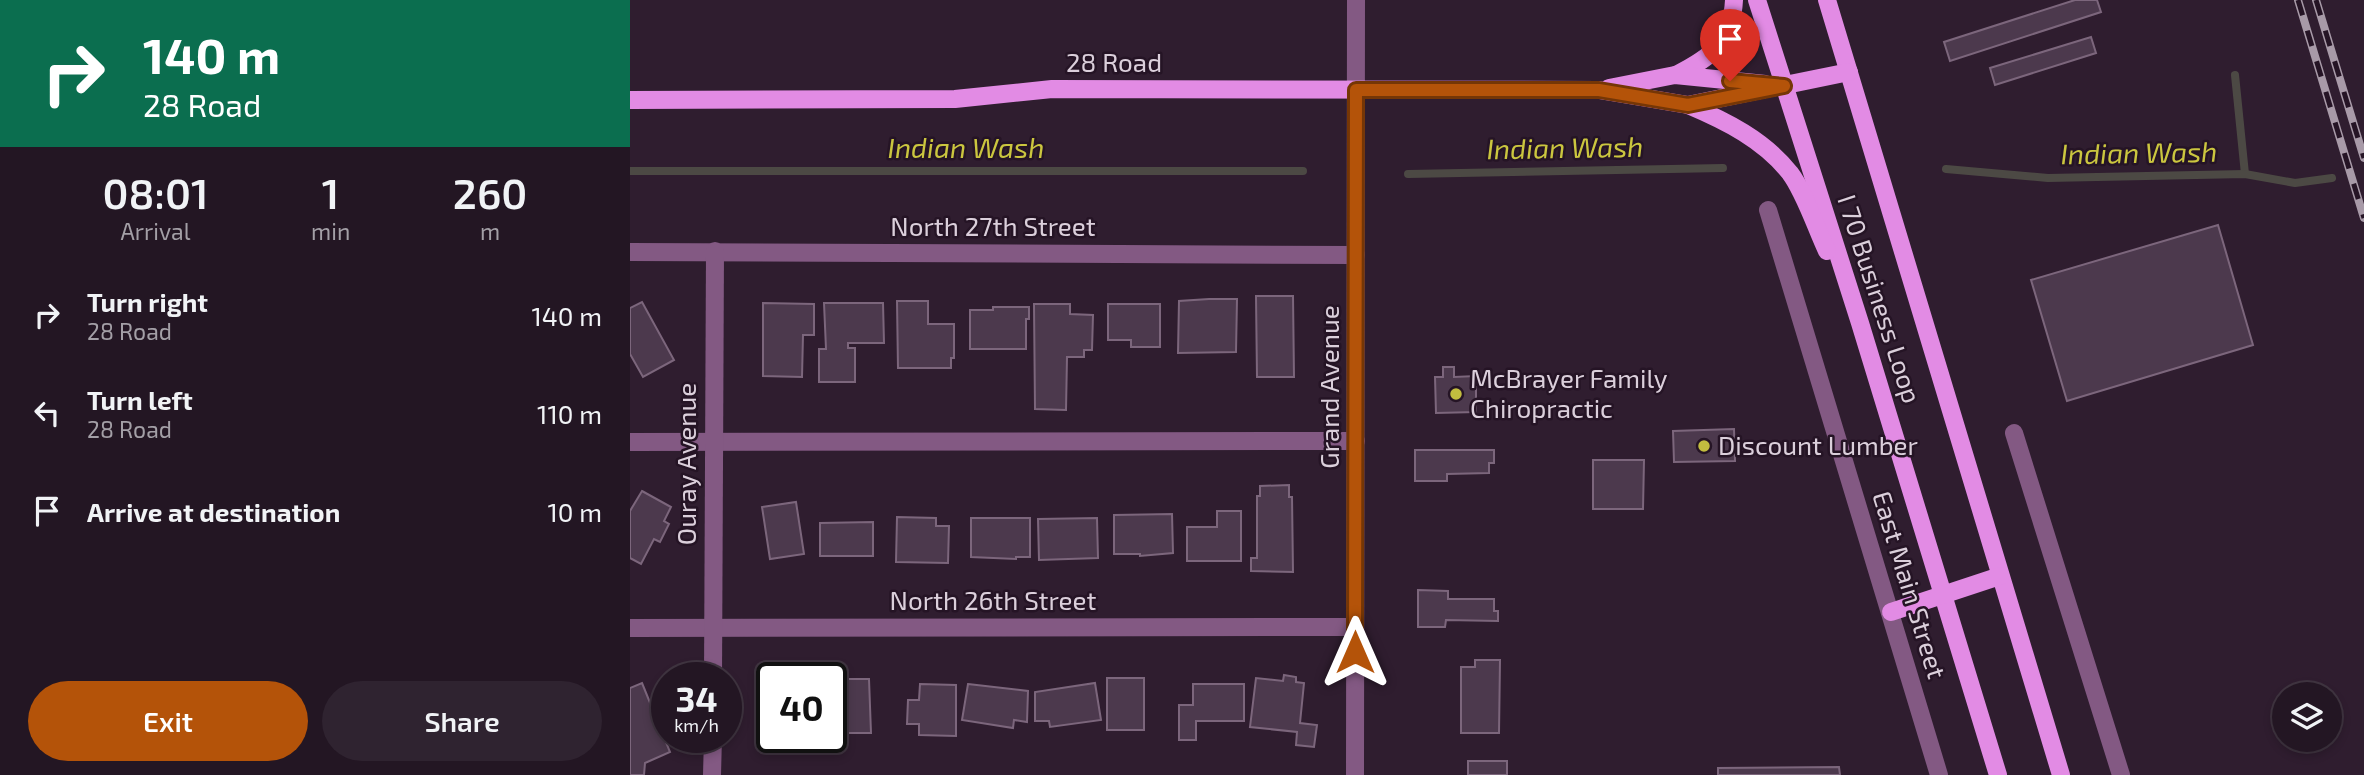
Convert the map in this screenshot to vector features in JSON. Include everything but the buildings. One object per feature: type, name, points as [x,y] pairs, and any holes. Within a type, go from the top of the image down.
[{"type":"main road","points":[[1675,75],[1703,61],[1725,38],[1730,27],[1734,0]]},
{"type":"main road","name":"I 70 Business Loop","points":[[1757,0],[1860,323],[1998,775]]},
{"type":"main road","name":"I 70 Business Loop","points":[[1827,0],[2061,775]]},
{"type":"main road","name":"28 Road","points":[[630,100],[955,99],[1052,89],[1599,90],[1688,105],[1849,72]]},
{"type":"main road","name":"28 Road","points":[[1599,90],[1675,75],[1784,86]]},
{"type":"main road","points":[[1688,105],[1712,115],[1755,141],[1774,155],[1791,175],[1860,323]]},
{"type":"main road","points":[[1891,612],[2000,576]]},
{"type":"street","name":"Grand Avenue","points":[[1355,775],[1356,0]]},
{"type":"street","name":"East Main Street","points":[[1768,209],[1939,775]]},
{"type":"street","name":"Ouray Avenue","points":[[713,662],[715,251]]},
{"type":"street","name":"North 27th Street","points":[[630,252],[1356,255]]},
{"type":"street","points":[[2014,433],[2121,775]]},
{"type":"street","points":[[630,442],[1356,442]]},
{"type":"street","name":"North 26th Street","points":[[630,628],[1355,627]]},
{"type":"street","points":[[712,775],[713,753]]},
{"type":"waterway","points":[[2235,75],[2245,174]]},
{"type":"waterway","name":"Indian Wash","points":[[1408,174],[1723,168]]},
{"type":"waterway","name":"Indian Wash","points":[[1946,169],[2048,178],[2245,174],[2295,183],[2332,178]]},
{"type":"waterway","name":"Indian Wash","points":[[630,171],[1303,171]]},
{"type":"railway","points":[[2298,0],[2364,218]]},
{"type":"railway","points":[[2316,0],[2364,158]]},
{"type":"place","name":"McBrayer Family Chiropractic","points":[[1456,394]]},
{"type":"place","name":"Discount Lumber","points":[[1704,446]]},
{"type":"route","points":[[1355,652],[1356,90],[1599,90],[1688,105],[1784,86],[1730,81]]}]
